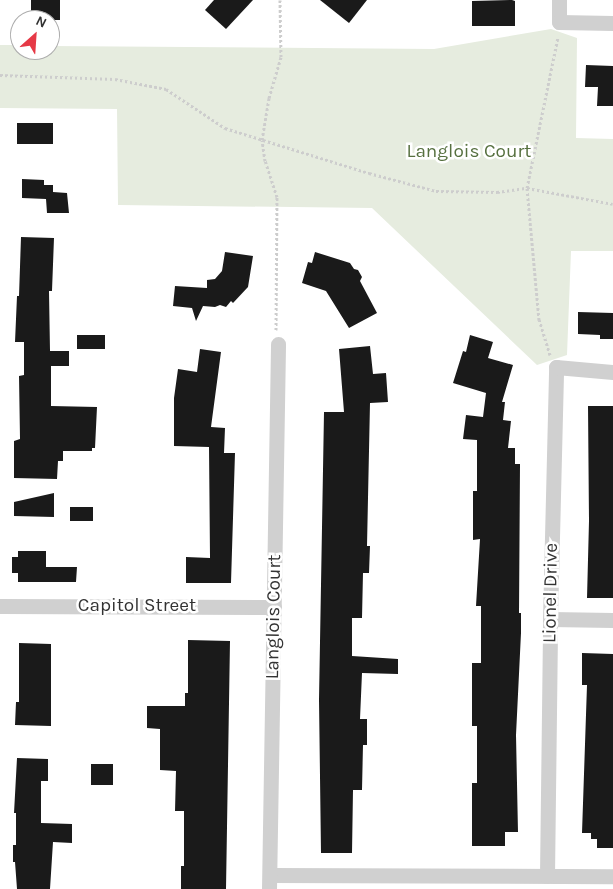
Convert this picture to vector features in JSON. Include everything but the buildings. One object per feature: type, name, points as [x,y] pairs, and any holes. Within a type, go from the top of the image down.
[{"type":"street","points":[[559,0],[559,22],[613,23]]},
{"type":"street","name":"Langlois Court","points":[[270,882],[278,344]]},
{"type":"street","name":"Lionel Drive","points":[[547,876],[550,619],[556,366],[613,372]]},
{"type":"street","name":"Capitol Street","points":[[0,606],[274,607]]},
{"type":"street","points":[[550,619],[613,620]]},
{"type":"street","points":[[270,882],[613,876]]},
{"type":"path","points":[[274,315],[277,197],[264,160],[262,140],[268,98],[281,57],[280,0]]},
{"type":"path","points":[[552,360],[539,320],[527,188],[559,32]]},
{"type":"path","points":[[0,75],[115,79],[166,89],[225,128],[436,191],[497,192],[527,188],[613,204]]},
{"type":"green space","name":"Langlois Court","points":[[551,29],[577,38],[576,138],[613,139],[613,251],[571,251],[567,355],[537,365],[372,208],[118,205],[117,109],[0,108],[0,45],[10,45],[10,60],[60,60],[60,46],[434,49]]}]
